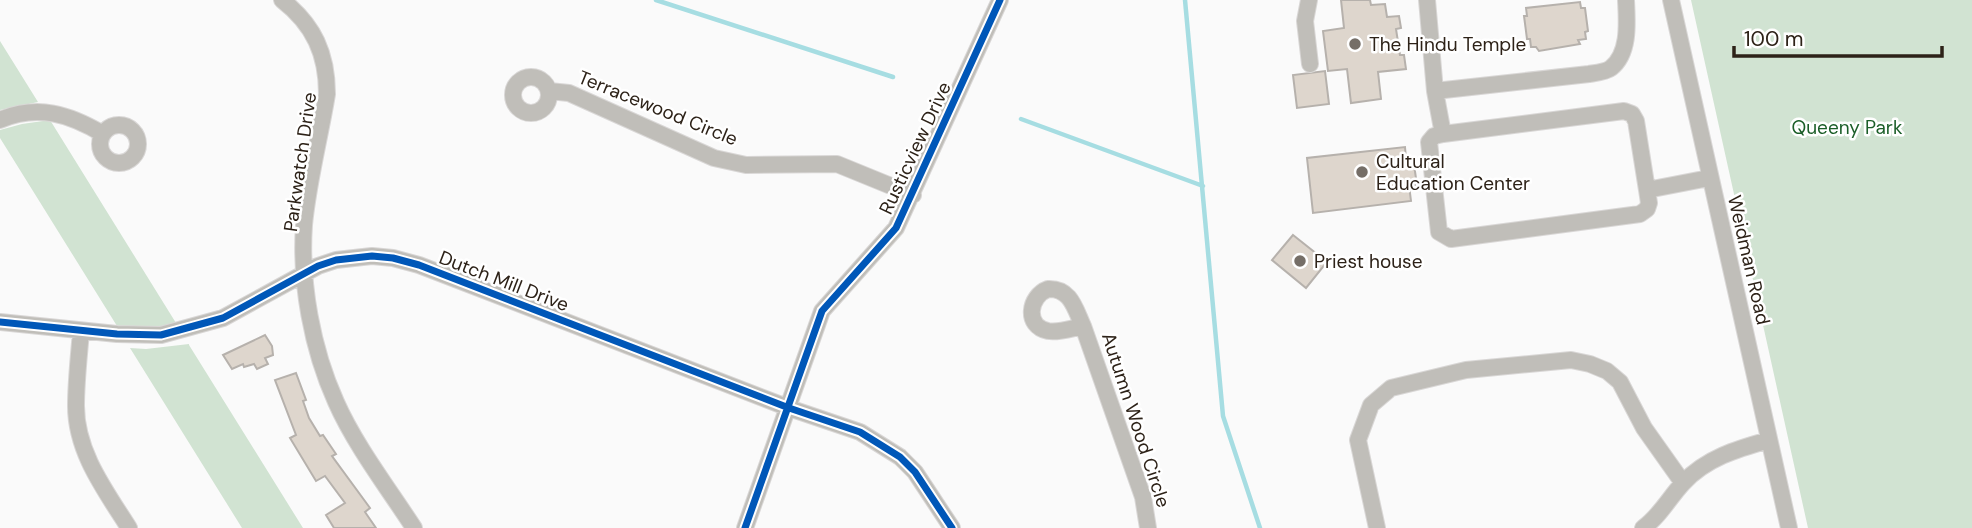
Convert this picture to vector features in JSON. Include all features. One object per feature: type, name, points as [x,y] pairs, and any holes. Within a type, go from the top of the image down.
[{"type":"street","name":"Parkwatch Drive","points":[[282,0],[305,20],[315,34],[327,76],[327,94],[304,222],[305,273],[316,343],[336,401],[414,528]]},
{"type":"street","name":"Rusticview Drive","points":[[745,528],[822,312],[896,228],[1000,0]]},
{"type":"street","points":[[1309,0],[1305,21],[1310,65]]},
{"type":"street","points":[[1427,0],[1435,91],[1443,134]]},
{"type":"street","points":[[1435,91],[1589,74],[1610,69],[1623,52],[1626,0]]},
{"type":"street","name":"Weidman Road","points":[[1671,0],[1789,528]]},
{"type":"street","name":"Terracewood Circle","points":[[549,91],[569,93],[714,158],[746,165],[836,164],[913,195]]},
{"type":"street","points":[[0,120],[24,112],[44,111],[79,120],[103,134]]},
{"type":"street","points":[[1624,111],[1632,114],[1636,121],[1647,190],[1647,209],[1640,214],[1451,239],[1438,232],[1429,142],[1434,136],[1443,134],[1624,111]]},
{"type":"street","points":[[1647,190],[1709,178]]},
{"type":"street","name":"Dutch Mill Drive","points":[[0,322],[81,331],[161,335],[223,318],[305,273],[336,260],[372,256],[393,258],[419,265],[789,408],[860,432],[900,457],[915,472],[952,528]]},
{"type":"street","name":"Autumn Wood Circle","points":[[1083,326],[1143,497],[1147,528]]},
{"type":"street","points":[[81,331],[76,407],[78,427],[90,466],[128,528]]},
{"type":"street","points":[[1377,528],[1358,440],[1371,405],[1391,388],[1466,370],[1536,361],[1572,360],[1590,363],[1607,371],[1620,382],[1644,428],[1683,483]]},
{"type":"street","points":[[1643,528],[1664,508],[1683,483],[1707,463],[1732,451],[1769,440]]},
{"type":"green space","name":"Queeny Park","points":[[1691,0],[1972,0],[1972,528],[1808,528]]},
{"type":"green space","points":[[0,41],[38,102],[0,110]]},
{"type":"green space","points":[[50,120],[176,323],[152,328],[117,326],[0,138],[0,130]]},
{"type":"green space","points":[[189,344],[303,528],[242,528],[130,348]]},
{"type":"building","name":"The Hindu Temple","points":[[1341,0],[1370,0],[1371,5],[1385,4],[1387,17],[1399,16],[1401,28],[1396,29],[1400,55],[1404,55],[1406,69],[1378,72],[1381,99],[1351,103],[1347,69],[1328,71],[1323,31],[1344,28]]},
{"type":"building","points":[[1580,2],[1581,8],[1585,8],[1588,31],[1585,32],[1586,39],[1578,40],[1580,44],[1539,51],[1536,47],[1531,47],[1530,39],[1527,39],[1524,16],[1527,16],[1526,8]]},
{"type":"building","points":[[1325,71],[1329,104],[1297,108],[1293,75]]},
{"type":"building","name":"Cultural Education Center","points":[[1405,147],[1406,159],[1413,158],[1417,185],[1409,185],[1411,201],[1313,213],[1307,158]]},
{"type":"building","name":"Priest house","points":[[1293,235],[1327,262],[1306,288],[1272,260]]},
{"type":"building","points":[[265,335],[272,346],[273,355],[265,358],[268,364],[257,369],[254,364],[244,367],[243,364],[232,369],[223,355]]},
{"type":"building","points":[[296,373],[306,400],[303,401],[309,418],[336,454],[332,456],[370,508],[365,512],[376,528],[334,528],[326,515],[345,503],[325,476],[316,481],[290,438],[296,435],[275,380]]},
{"type":"waterway","points":[[656,0],[893,77]]},
{"type":"waterway","points":[[1185,0],[1223,416],[1260,528]]},
{"type":"waterway","points":[[1021,119],[1203,186]]},
{"type":"cycle path","points":[[745,528],[822,311],[896,228],[1000,0]]},
{"type":"cycle path","points":[[0,322],[117,334],[161,335],[223,318],[318,266],[336,260],[372,256],[393,258],[419,265],[789,408],[860,432],[900,457],[915,472],[952,528]]},
{"type":"place","name":"The Hindu Temple","points":[[1355,44]]},
{"type":"place","name":"Cultural Education Center","points":[[1362,172]]},
{"type":"place","name":"Priest house","points":[[1300,261]]}]
